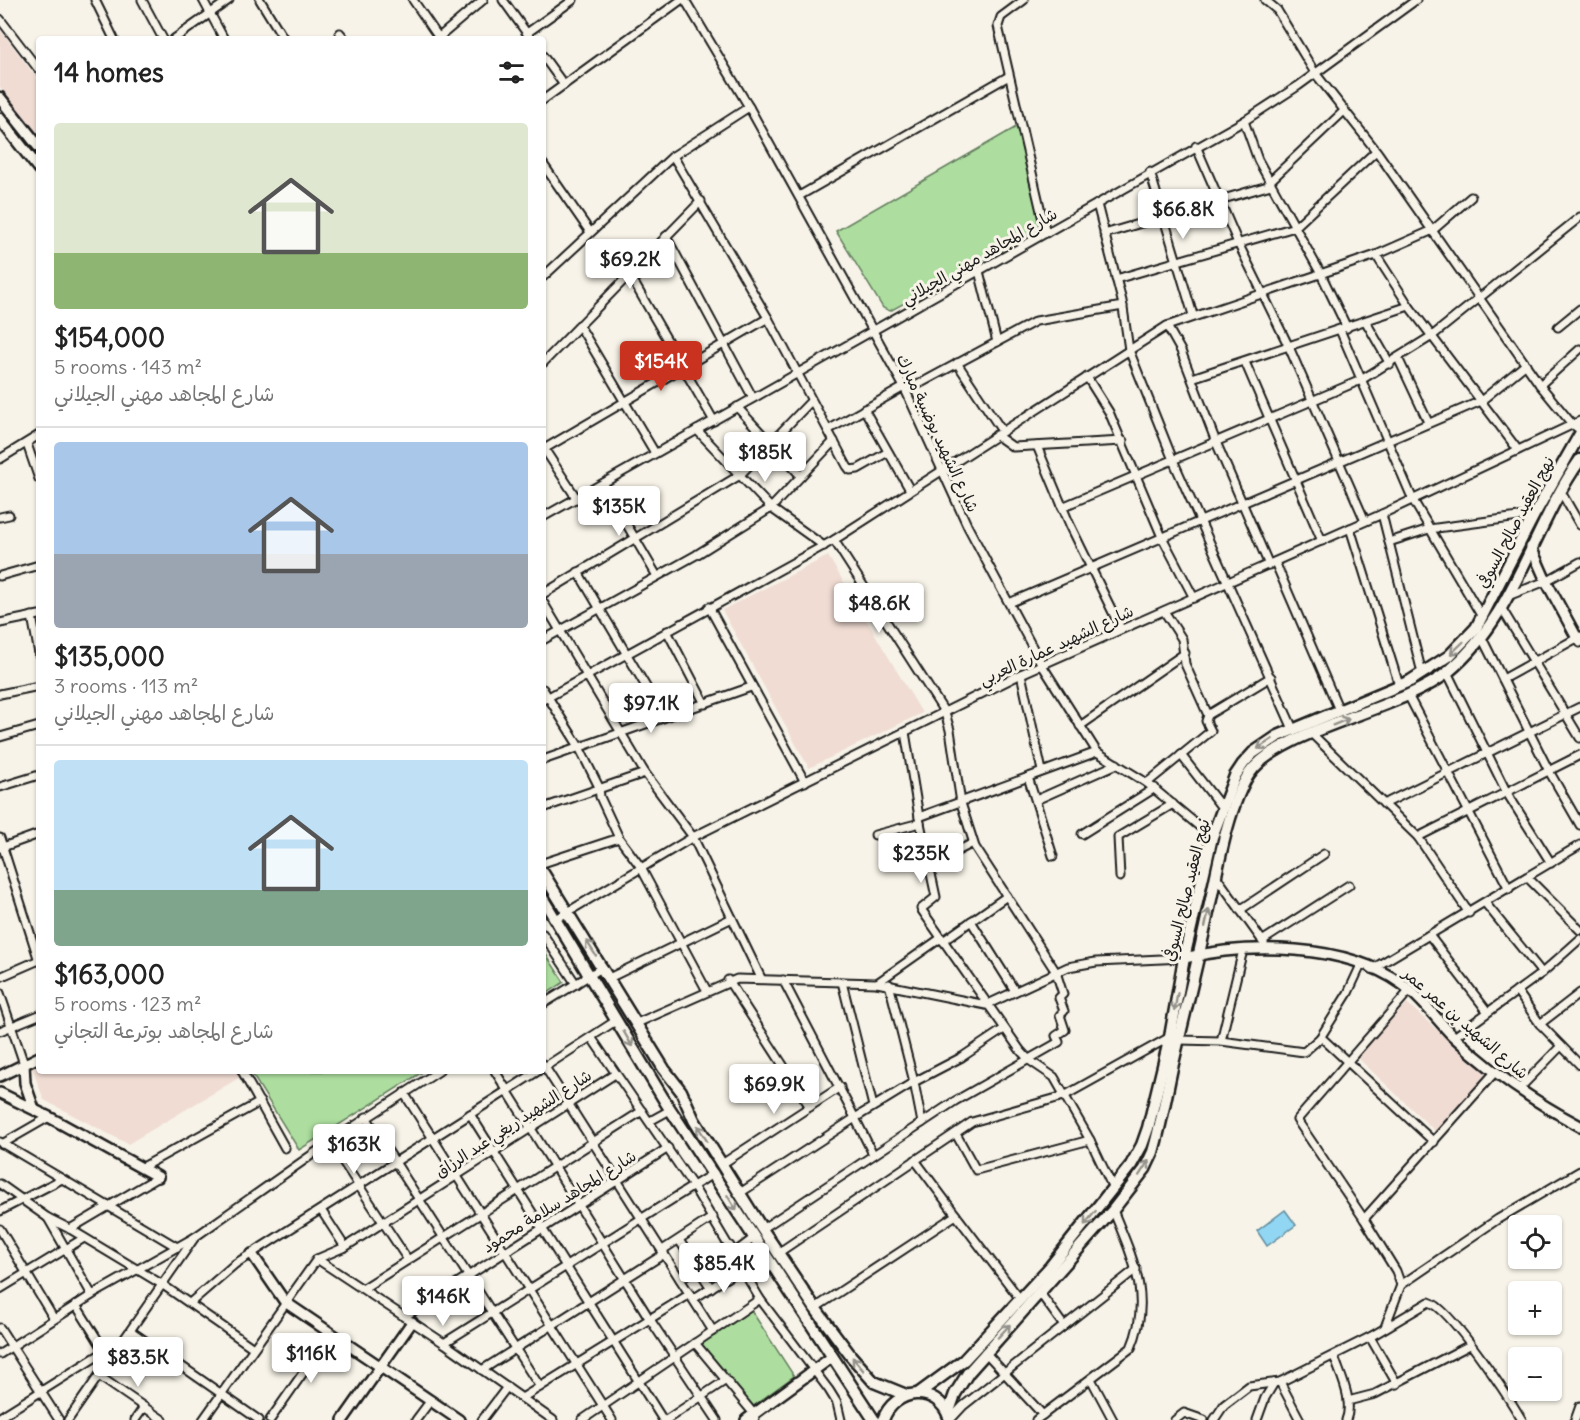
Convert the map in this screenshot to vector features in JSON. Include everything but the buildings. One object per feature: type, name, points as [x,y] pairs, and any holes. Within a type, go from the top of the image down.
[{"type":"main road","points":[[0,98],[36,143]]},
{"type":"main road","points":[[0,119],[36,165]]},
{"type":"main road","name":"نهج العقيد صالح السوفي","points":[[950,1418],[961,1382],[985,1352],[1113,1210],[1145,1168],[1153,1152],[1174,1039],[1184,958],[1212,837],[1235,776],[1253,753],[1293,729],[1399,685],[1422,673],[1456,650],[1476,628],[1534,514],[1580,432]]},
{"type":"main road","name":"نهج العقيد صالح السوفي","points":[[919,1393],[964,1360],[1093,1214],[1112,1186],[1131,1165],[1145,1136],[1200,954],[1216,876],[1237,804],[1251,771],[1270,754],[1312,734],[1408,695],[1447,672],[1482,638],[1502,609],[1531,547],[1561,492],[1579,466]]},
{"type":"main road","points":[[546,878],[664,1069],[681,1090],[694,1120],[740,1193],[758,1233],[778,1253],[815,1308],[862,1370],[880,1385],[906,1395]]},
{"type":"main road","points":[[546,904],[591,974],[670,1110],[758,1233],[832,1357],[874,1420]]},
{"type":"main road","points":[[855,1389],[864,1420]]},
{"type":"main road","points":[[883,1420],[891,1405],[906,1395],[919,1393],[937,1399],[950,1418]]},
{"type":"street","points":[[95,0],[113,36]]},
{"type":"street","points":[[142,0],[161,36]]},
{"type":"street","points":[[203,0],[222,36]]},
{"type":"street","points":[[178,36],[230,0]]},
{"type":"street","points":[[260,0],[282,36]]},
{"type":"street","points":[[413,0],[437,36]]},
{"type":"street","points":[[466,0],[472,9]]},
{"type":"street","points":[[440,36],[483,0]]},
{"type":"street","points":[[503,0],[529,36],[573,0]]},
{"type":"street","points":[[546,98],[683,0]]},
{"type":"street","name":"شارع الشهيد بوضبية مبارك","points":[[683,0],[749,107],[874,331],[1041,665],[1097,752],[1155,788],[1212,837]]},
{"type":"street","points":[[1024,0],[999,21],[1046,233]]},
{"type":"street","points":[[1265,0],[1277,10],[1315,73],[1376,151],[1433,230],[1540,385],[1580,432]]},
{"type":"street","name":"شارع المجاهد مهني الجيلاني","points":[[546,515],[979,272],[1196,146],[1244,121],[1416,0]]},
{"type":"street","points":[[0,19],[36,66]]},
{"type":"street","points":[[546,60],[564,85]]},
{"type":"street","points":[[799,196],[1010,76]]},
{"type":"street","points":[[546,274],[673,156],[749,107]]},
{"type":"street","points":[[1104,234],[1220,202],[1270,183],[1344,111]]},
{"type":"street","points":[[1244,121],[1251,145],[1270,183],[1321,274],[1361,380],[1413,500],[1482,616]]},
{"type":"street","points":[[1196,146],[1238,243],[1289,347],[1365,521]]},
{"type":"street","points":[[1116,279],[1295,227],[1376,151]]},
{"type":"street","points":[[673,156],[768,318],[796,375],[850,470],[858,469],[888,452]]},
{"type":"street","points":[[1150,172],[1193,315]]},
{"type":"street","points":[[546,174],[590,232]]},
{"type":"street","points":[[546,698],[824,546],[1167,326],[1193,315],[1376,255],[1433,230],[1471,197]]},
{"type":"street","points":[[546,360],[701,201]]},
{"type":"street","points":[[1097,204],[1123,306],[1129,350],[1173,460],[1293,729]]},
{"type":"street","points":[[1062,507],[1361,380],[1390,364],[1432,336],[1580,217]]},
{"type":"street","points":[[666,236],[753,398]]},
{"type":"street","points":[[1376,255],[1409,306],[1518,450]]},
{"type":"street","points":[[979,272],[997,342]]},
{"type":"street","points":[[629,274],[714,422]]},
{"type":"street","points":[[828,430],[864,409],[1036,321],[1123,306]]},
{"type":"street","points":[[1192,378],[1409,306]]},
{"type":"street","points":[[1558,327],[1580,309]]},
{"type":"street","points":[[546,447],[768,318]]},
{"type":"street","points":[[1366,322],[1390,364]]},
{"type":"street","points":[[579,325],[655,453]]},
{"type":"street","points":[[1167,326],[1192,378],[1242,503],[1339,710]]},
{"type":"street","points":[[1540,385],[1580,349]]},
{"type":"street","points":[[1398,358],[1428,422]]},
{"type":"street","points":[[1245,362],[1322,541]]},
{"type":"street","points":[[957,363],[999,433],[1013,447],[1123,441]]},
{"type":"street","points":[[1009,603],[1481,401],[1526,364]]},
{"type":"street","points":[[1087,377],[1123,441],[1162,537],[1194,598]]},
{"type":"street","points":[[546,592],[740,475],[811,401]]},
{"type":"street","points":[[737,407],[801,476]]},
{"type":"street","points":[[864,409],[910,490]]},
{"type":"street","name":"شارع الشهيد عمارة العربي","points":[[556,919],[640,866],[693,837],[1021,674],[1272,564],[1580,421]]},
{"type":"street","points":[[697,430],[771,508],[824,546]]},
{"type":"street","points":[[0,459],[36,437]]},
{"type":"street","points":[[546,638],[771,508],[834,441]]},
{"type":"street","points":[[27,444],[36,470]]},
{"type":"street","points":[[1037,446],[1089,567],[1121,629]]},
{"type":"street","points":[[546,451],[577,499]]},
{"type":"street","points":[[603,484],[657,576]]},
{"type":"street","points":[[1561,492],[1580,525]]},
{"type":"street","points":[[1382,514],[1422,673]]},
{"type":"street","points":[[1389,542],[1430,529],[1534,514]]},
{"type":"street","points":[[0,517],[9,515]]},
{"type":"street","points":[[1350,528],[1399,685]]},
{"type":"street","points":[[680,1279],[758,1233],[922,1123],[1059,1042],[1056,1036],[1065,1030],[1060,1015],[1064,1011],[1059,998],[1063,994],[1056,972],[974,843],[961,803],[950,730],[945,713],[834,540]]},
{"type":"street","points":[[1503,679],[1579,639],[1546,581],[1531,547]]},
{"type":"street","points":[[1508,596],[1546,581],[1580,562]]},
{"type":"street","points":[[0,576],[36,566]]},
{"type":"street","points":[[578,572],[664,717]]},
{"type":"street","points":[[546,607],[645,773],[693,837],[761,978]]},
{"type":"street","points":[[709,607],[805,782]]},
{"type":"street","points":[[1502,609],[1580,738]]},
{"type":"street","points":[[1164,611],[1182,639],[1185,664],[1208,715]]},
{"type":"street","points":[[0,623],[35,615]]},
{"type":"street","points":[[667,631],[705,704]]},
{"type":"street","points":[[1482,638],[1549,771],[1580,825]]},
{"type":"street","points":[[1080,726],[1185,653]]},
{"type":"street","points":[[1447,672],[1507,793],[1551,863]]},
{"type":"street","points":[[1021,674],[1041,771]]},
{"type":"street","points":[[1147,783],[1211,731],[1206,721],[1208,715],[1271,677]]},
{"type":"street","points":[[0,694],[36,687]]},
{"type":"street","points":[[546,759],[578,745],[751,687]]},
{"type":"street","points":[[1408,695],[1509,889]]},
{"type":"street","points":[[546,700],[578,745],[599,788],[600,797],[619,838],[640,866],[707,991]]},
{"type":"street","points":[[1384,804],[1580,707]]},
{"type":"street","points":[[0,737],[36,727]]},
{"type":"street","points":[[905,732],[919,820],[936,897],[921,909],[1004,1029],[1029,1060],[1050,1073],[1090,1140],[1112,1186]]},
{"type":"street","points":[[1312,734],[1418,837],[1469,913]]},
{"type":"street","points":[[875,835],[919,820],[1041,771],[1097,752]]},
{"type":"street","points":[[1181,755],[1222,809]]},
{"type":"street","points":[[1418,837],[1580,755]]},
{"type":"street","points":[[1036,800],[1117,764]]},
{"type":"street","points":[[546,807],[645,773]]},
{"type":"street","points":[[0,787],[36,776]]},
{"type":"street","points":[[1028,777],[1053,856]]},
{"type":"street","points":[[1082,834],[1155,788]]},
{"type":"street","points":[[1120,877],[1118,837],[1173,804]]},
{"type":"street","points":[[1,848],[36,835]]},
{"type":"street","points":[[0,838],[1,848],[36,951]]},
{"type":"street","points":[[546,862],[619,838]]},
{"type":"street","points":[[930,865],[974,843]]},
{"type":"street","points":[[1372,969],[1486,904],[1580,846]]},
{"type":"street","points":[[1240,910],[1324,854]]},
{"type":"street","points":[[1216,876],[1269,949]]},
{"type":"street","points":[[1528,878],[1580,930]]},
{"type":"street","points":[[1262,941],[1349,885]]},
{"type":"street","points":[[877,982],[1007,896]]},
{"type":"street","points":[[1486,904],[1542,973]]},
{"type":"street","points":[[609,978],[732,918]]},
{"type":"street","points":[[971,921],[1015,991]]},
{"type":"street","points":[[1429,935],[1487,1011]]},
{"type":"street","points":[[546,939],[576,984]]},
{"type":"street","points":[[1454,1037],[1542,973],[1580,939]]},
{"type":"street","name":"شارع الشهيد بن عمر عمر","points":[[1184,958],[1200,954],[1243,950],[1295,949],[1372,969],[1410,990],[1454,1037],[1519,1089],[1580,1126]]},
{"type":"street","points":[[1221,1041],[1243,950]]},
{"type":"street","points":[[637,1023],[728,981],[761,978],[877,982],[986,1005],[1056,972],[1096,962],[1184,958]]},
{"type":"street","points":[[0,977],[36,961]]},
{"type":"street","points":[[778,1253],[972,1122],[1064,1096],[1174,1039],[1221,1041],[1304,1052],[1320,1038],[1348,993],[1361,965]]},
{"type":"street","points":[[546,1002],[603,967]]},
{"type":"street","points":[[783,980],[873,1154]]},
{"type":"street","points":[[728,981],[810,1107]]},
{"type":"street","points":[[842,982],[873,1106]]},
{"type":"street","points":[[889,984],[922,1123]]},
{"type":"street","points":[[1401,1285],[1396,1271],[1364,1219],[1296,1120],[1410,990]]},
{"type":"street","points":[[1517,991],[1540,1024],[1580,1065]]},
{"type":"street","points":[[0,993],[24,1064],[25,1083],[34,1109]]},
{"type":"street","points":[[1540,1024],[1579,995]]},
{"type":"street","points":[[0,1031],[36,1016]]},
{"type":"street","points":[[546,1065],[617,1020]]},
{"type":"street","points":[[740,1193],[873,1106],[962,1057],[1004,1029]]},
{"type":"street","points":[[591,1037],[713,1217],[760,1299],[837,1403],[841,1420]]},
{"type":"street","points":[[1320,1038],[1328,1041],[1434,1142]]},
{"type":"street","points":[[1519,1089],[1561,1046]]},
{"type":"street","points":[[0,1076],[36,1058]]},
{"type":"street","points":[[1364,1219],[1496,1071]]},
{"type":"street","points":[[244,1074],[285,1148]]},
{"type":"street","points":[[0,1354],[92,1295],[195,1237],[366,1117],[434,1074]]},
{"type":"street","points":[[497,1074],[649,1318],[717,1420]]},
{"type":"street","points":[[190,1304],[214,1280],[252,1254],[532,1074]]},
{"type":"street","points":[[546,1074],[617,1180],[712,1332]]},
{"type":"street","name":"شارع الشهيد ريغي عبد الرزاق","points":[[317,1259],[345,1247],[615,1074]]},
{"type":"street","points":[[722,1164],[840,1087]]},
{"type":"street","points":[[404,1093],[612,1420]]},
{"type":"street","points":[[0,1094],[49,1116],[158,1177]]},
{"type":"street","points":[[141,1168],[260,1102]]},
{"type":"street","points":[[364,1288],[642,1110]]},
{"type":"street","points":[[650,1121],[670,1110]]},
{"type":"street","points":[[470,1114],[612,1342],[664,1420],[726,1380]]},
{"type":"street","points":[[49,1116],[1,1144],[177,1247]]},
{"type":"street","points":[[366,1117],[540,1387]]},
{"type":"street","points":[[956,1134],[976,1170],[1090,1140]]},
{"type":"street","points":[[330,1142],[408,1260]]},
{"type":"street","name":"شارع المجاهد سلامة محمود","points":[[408,1319],[467,1276],[668,1148]]},
{"type":"street","points":[[915,1160],[1020,1299]]},
{"type":"street","points":[[1384,1327],[1401,1285],[1498,1219],[1580,1171]]},
{"type":"street","points":[[444,1343],[714,1173]]},
{"type":"street","points":[[70,1228],[158,1177]]},
{"type":"street","points":[[0,1211],[62,1179]]},
{"type":"street","points":[[0,1184],[48,1218],[70,1228],[163,1285],[252,1347]]},
{"type":"street","points":[[321,1210],[345,1247]]},
{"type":"street","points":[[1036,1420],[1131,1348],[1136,1336],[1141,1291],[1136,1269],[1113,1210]]},
{"type":"street","points":[[815,1308],[956,1215]]},
{"type":"street","points":[[482,1370],[626,1280],[664,1254],[664,1249],[713,1217]]},
{"type":"street","points":[[48,1218],[92,1295]]},
{"type":"street","points":[[1,1232],[54,1319]]},
{"type":"street","points":[[68,1420],[195,1237]]},
{"type":"street","points":[[0,1289],[84,1238]]},
{"type":"street","points":[[679,1240],[711,1288]]},
{"type":"street","points":[[252,1254],[285,1302],[459,1420]]},
{"type":"street","points":[[203,1420],[252,1347],[317,1259],[364,1288],[553,1420]]},
{"type":"street","points":[[522,1398],[649,1318],[711,1288],[742,1268]]},
{"type":"street","points":[[950,1418],[1136,1269]]},
{"type":"street","points":[[1040,1293],[1064,1326]]},
{"type":"street","points":[[582,1420],[760,1299]]},
{"type":"street","points":[[1214,1420],[1224,1405],[1249,1386],[1277,1382],[1334,1356],[1431,1302],[1440,1308],[1470,1345],[1501,1386],[1522,1420]]},
{"type":"street","points":[[76,1305],[104,1352],[112,1358]]},
{"type":"street","points":[[343,1420],[380,1367],[408,1319]]},
{"type":"street","points":[[0,1328],[42,1390],[59,1420]]},
{"type":"street","points":[[131,1331],[259,1420]]},
{"type":"street","points":[[270,1420],[331,1333]]},
{"type":"street","points":[[1370,1337],[1397,1384]]},
{"type":"street","points":[[695,1343],[726,1380],[752,1418],[832,1357]]},
{"type":"street","points":[[1348,1401],[1375,1394],[1397,1384],[1470,1345]]},
{"type":"street","points":[[0,1417],[104,1352]]},
{"type":"street","points":[[985,1352],[1043,1415]]},
{"type":"street","points":[[1334,1356],[1348,1401],[1348,1416],[1357,1420]]},
{"type":"street","points":[[99,1376],[163,1420]]},
{"type":"street","points":[[1091,1379],[1113,1420]]},
{"type":"street","points":[[1257,1420],[1265,1398],[1277,1382]]},
{"type":"street","points":[[1277,1382],[1300,1420]]},
{"type":"street","points":[[482,1420],[507,1387]]},
{"type":"street","points":[[416,1420],[431,1400]]},
{"type":"street","points":[[1575,1420],[1580,1406]]},
{"type":"street","points":[[135,1420],[144,1407]]},
{"type":"street","points":[[1175,1420],[1184,1413],[1204,1420]]},
{"type":"shaded area","points":[[0,29],[36,77],[36,133],[0,87]]},
{"type":"shaded area","points":[[828,556],[922,713],[809,768],[722,610]]},
{"type":"shaded area","points":[[1407,1003],[1486,1074],[1436,1132],[1357,1057]]},
{"type":"shaded area","points":[[36,1066],[36,1074],[241,1074],[242,1076],[128,1144],[44,1100],[32,1068]]},
{"type":"green space","points":[[1018,126],[1042,228],[890,311],[883,308],[836,231]]},
{"type":"green space","points":[[546,955],[564,982],[546,994]]},
{"type":"green space","points":[[252,1074],[419,1074],[299,1150]]},
{"type":"green space","points":[[751,1310],[794,1376],[752,1407],[700,1345]]},
{"type":"water","points":[[1285,1210],[1296,1225],[1267,1246],[1257,1231]]}]
